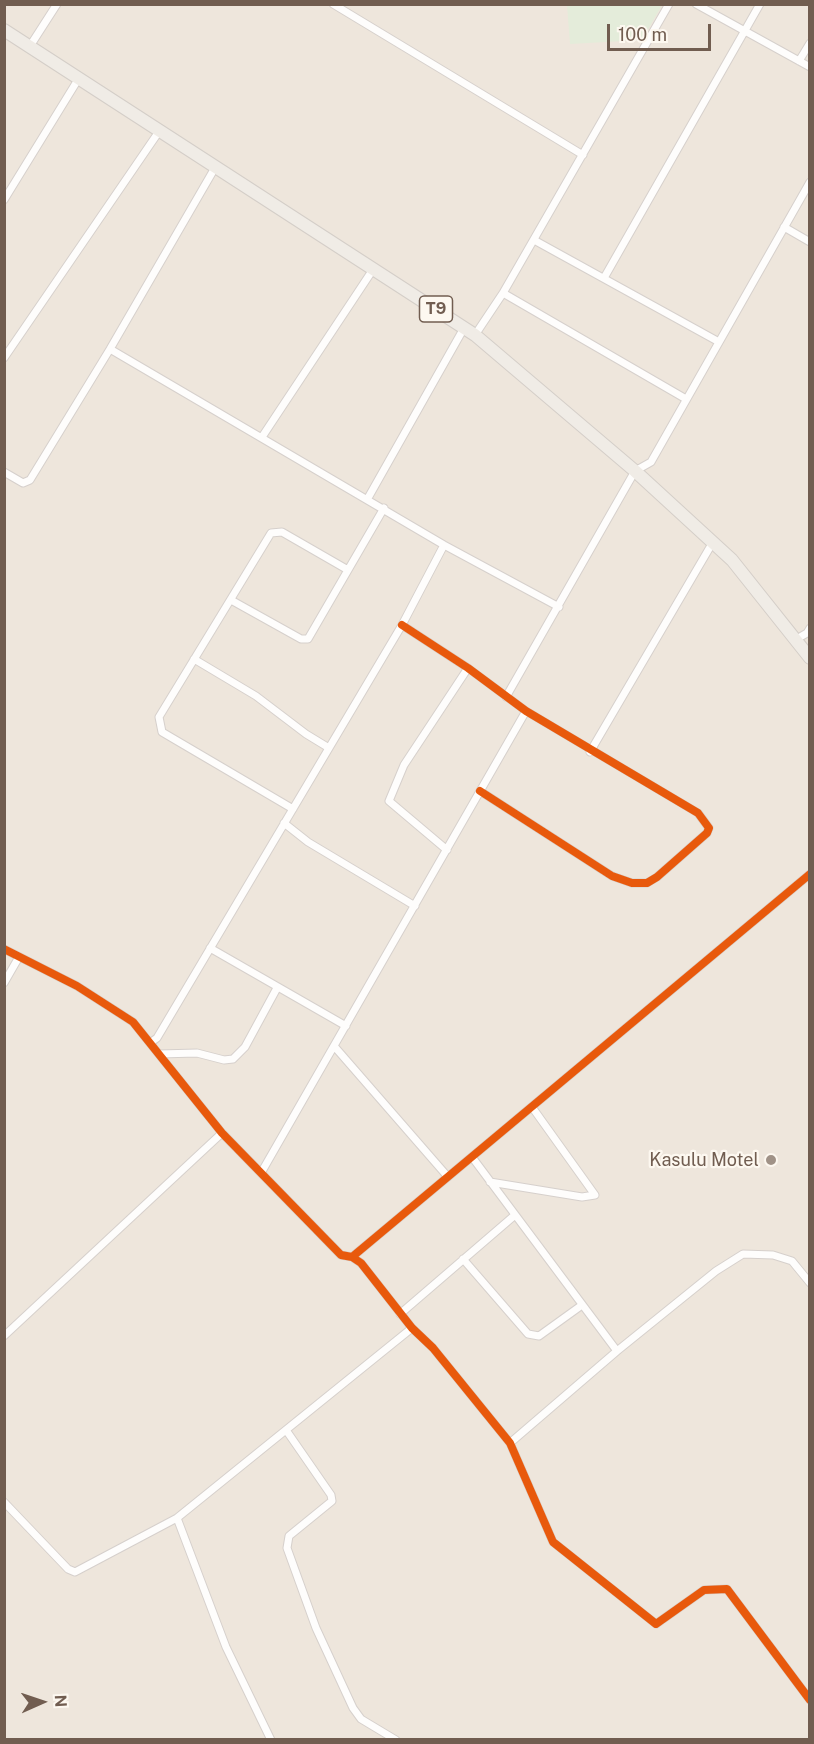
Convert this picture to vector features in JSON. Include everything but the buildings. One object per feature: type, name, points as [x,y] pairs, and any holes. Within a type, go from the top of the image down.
[{"type":"highway","name":"T9","points":[[4,30],[374,268],[469,332],[635,471],[732,560],[810,658]]},
{"type":"street","points":[[30,46],[57,4]]},
{"type":"street","points":[[333,4],[583,155]]},
{"type":"street","points":[[368,498],[469,332],[503,293],[669,4]]},
{"type":"street","points":[[696,4],[810,67]]},
{"type":"street","points":[[604,278],[760,4]]},
{"type":"street","points":[[799,61],[810,43]]},
{"type":"street","points":[[4,200],[79,78]]},
{"type":"street","points":[[4,358],[160,130]]},
{"type":"street","points":[[4,472],[23,483],[30,480],[110,349],[216,166]]},
{"type":"street","points":[[506,697],[635,471],[651,462],[810,182]]},
{"type":"street","points":[[784,227],[810,242]]},
{"type":"street","points":[[534,240],[719,342]]},
{"type":"street","points":[[262,437],[374,268]]},
{"type":"street","points":[[503,293],[686,399]]},
{"type":"street","points":[[110,349],[368,498],[444,545],[559,607]]},
{"type":"street","points":[[231,600],[301,639],[308,639],[384,508]]},
{"type":"street","points":[[293,809],[162,732],[159,717],[271,533],[282,532],[348,570]]},
{"type":"street","points":[[590,752],[713,542]]},
{"type":"street","points":[[150,1043],[157,1038],[402,625],[444,545]]},
{"type":"street","points":[[402,625],[468,668],[526,711],[590,752],[699,813],[709,828],[707,833],[647,884],[632,883],[612,876],[480,792]]},
{"type":"street","points":[[795,640],[807,633],[810,628]]},
{"type":"street","points":[[194,659],[256,696],[306,734],[329,748]]},
{"type":"street","points":[[447,850],[389,801],[404,765],[468,668]]},
{"type":"street","points":[[261,1173],[526,711]]},
{"type":"street","points":[[284,824],[308,842],[415,906]]},
{"type":"street","points":[[352,1257],[810,874]]},
{"type":"street","points":[[210,948],[277,988],[310,1003],[346,1026]]},
{"type":"street","points":[[4,949],[77,986],[133,1022],[222,1133],[341,1255],[352,1257],[362,1263],[411,1328],[434,1348],[510,1443],[553,1542],[656,1624],[704,1590],[727,1589],[810,1700]]},
{"type":"street","points":[[4,983],[19,957]]},
{"type":"street","points":[[159,1054],[197,1053],[224,1060],[233,1059],[245,1047],[277,988]]},
{"type":"street","points":[[334,1046],[448,1177]]},
{"type":"street","points":[[490,1182],[582,1197],[595,1195],[532,1107]]},
{"type":"street","points":[[4,1336],[222,1133]]},
{"type":"street","points":[[472,1157],[617,1351]]},
{"type":"street","points":[[400,1314],[515,1215]]},
{"type":"street","points":[[510,1443],[617,1351],[716,1271],[743,1254],[773,1255],[792,1261],[810,1283]]},
{"type":"street","points":[[463,1259],[528,1334],[539,1336],[582,1305]]},
{"type":"street","points":[[4,1502],[68,1569],[75,1572],[177,1518],[411,1328]]},
{"type":"street","points":[[286,1430],[332,1495],[332,1501],[289,1536],[287,1548],[316,1628],[353,1708],[361,1719],[396,1740]]},
{"type":"street","points":[[177,1518],[226,1647],[271,1740]]},
{"type":"shaded area","points":[[5,5],[809,5],[809,1739],[5,1739]]},
{"type":"green space","points":[[567,4],[662,5],[642,40],[570,44]]},
{"type":"cycle path","points":[[402,625],[468,668],[526,711],[698,813],[709,828],[707,833],[657,877],[647,883],[632,883],[612,876],[480,791]]},
{"type":"cycle path","points":[[4,949],[77,986],[133,1022],[222,1133],[341,1255],[352,1257],[810,874]]},
{"type":"cycle path","points":[[352,1257],[361,1263],[412,1328],[433,1348],[510,1443],[553,1542],[656,1624],[704,1590],[727,1589],[810,1700]]},
{"type":"place","name":"Kasulu Motel","points":[[771,1160]]}]
